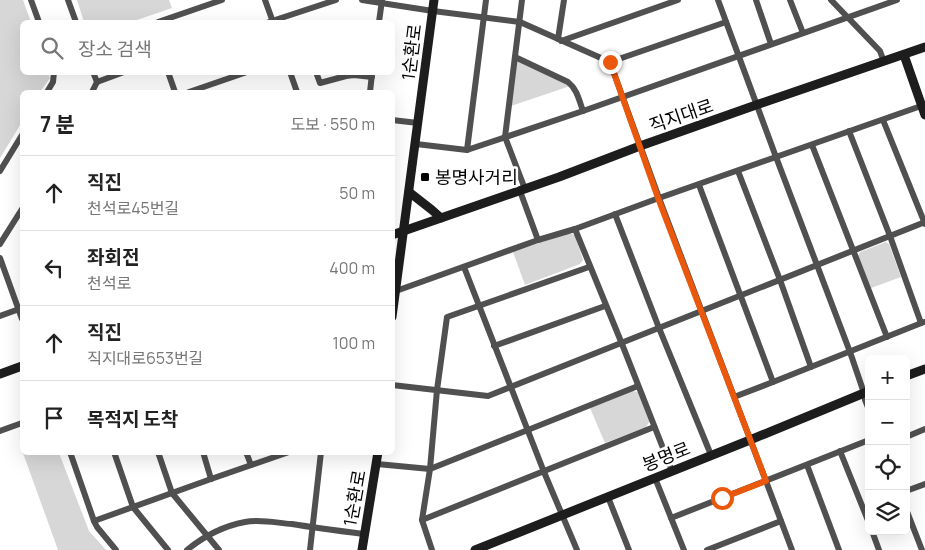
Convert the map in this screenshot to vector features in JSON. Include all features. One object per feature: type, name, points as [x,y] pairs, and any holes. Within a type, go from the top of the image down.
[{"type":"street","points":[[32,0],[38,20]]},
{"type":"street","points":[[68,0],[75,20]]},
{"type":"street","points":[[164,20],[222,0]]},
{"type":"street","points":[[265,0],[271,20]]},
{"type":"street","points":[[278,20],[336,0]]},
{"type":"street","points":[[362,0],[382,1],[433,11],[520,22],[610,62],[726,22]]},
{"type":"street","name":"1순환로","points":[[395,298],[396,266],[404,231],[434,0]]},
{"type":"street","points":[[466,150],[486,0]]},
{"type":"street","points":[[522,0],[506,138],[538,240]]},
{"type":"street","points":[[559,40],[678,0]]},
{"type":"street","points":[[718,0],[756,105],[865,387]]},
{"type":"street","points":[[756,0],[771,44]]},
{"type":"street","points":[[790,0],[803,33]]},
{"type":"street","points":[[831,0],[880,51],[884,62]]},
{"type":"street","points":[[416,144],[466,150],[506,138],[897,0]]},
{"type":"street","points":[[379,20],[382,1]]},
{"type":"street","points":[[559,40],[565,1]]},
{"type":"street","name":"직지대로","points":[[395,234],[756,105],[925,48]]},
{"type":"street","points":[[904,55],[925,115]]},
{"type":"street","points":[[515,57],[568,82],[576,91],[583,111]]},
{"type":"street","points":[[610,62],[658,198],[792,550]]},
{"type":"street","points":[[48,90],[53,82],[54,75]]},
{"type":"street","points":[[94,75],[97,82]]},
{"type":"street","points":[[93,90],[97,82],[116,75]]},
{"type":"street","points":[[169,75],[174,90]]},
{"type":"street","points":[[198,90],[239,75]]},
{"type":"street","points":[[291,75],[297,90]]},
{"type":"street","points":[[317,75],[320,83],[346,76],[372,75],[370,90]]},
{"type":"street","points":[[396,291],[922,106]]},
{"type":"street","points":[[395,120],[418,123]]},
{"type":"street","points":[[395,385],[488,396],[925,223],[883,120]]},
{"type":"street","points":[[734,397],[923,323],[849,131]]},
{"type":"street","points":[[0,171],[20,138]]},
{"type":"street","points":[[812,145],[887,337]]},
{"type":"street","points":[[738,171],[812,367]]},
{"type":"street","points":[[698,185],[773,382]]},
{"type":"street","points":[[409,192],[441,218]]},
{"type":"street","points":[[0,244],[20,212]]},
{"type":"street","points":[[615,214],[711,455]]},
{"type":"street","points":[[574,229],[672,471]]},
{"type":"street","points":[[0,258],[20,306]]},
{"type":"street","points":[[432,550],[422,520],[430,469],[437,390],[447,317],[589,266]]},
{"type":"street","points":[[464,267],[576,550]]},
{"type":"street","points":[[494,346],[605,306]]},
{"type":"street","points":[[0,316],[20,308]]},
{"type":"street","points":[[0,374],[20,367]]},
{"type":"street","points":[[910,375],[925,369]]},
{"type":"street","points":[[376,464],[430,469],[638,386]]},
{"type":"street","name":"봉명로","points":[[475,550],[865,393]]},
{"type":"street","points":[[0,431],[20,424]]},
{"type":"street","points":[[422,520],[654,427]]},
{"type":"street","points":[[910,435],[925,429]]},
{"type":"street","points":[[671,518],[865,442]]},
{"type":"street","points":[[840,451],[865,513]]},
{"type":"street","points":[[71,455],[94,521],[116,550]]},
{"type":"street","points":[[115,455],[133,507],[168,550]]},
{"type":"street","points":[[160,455],[172,493],[219,550]]},
{"type":"street","points":[[204,455],[212,478]]},
{"type":"street","points":[[247,455],[251,465]]},
{"type":"street","points":[[94,521],[280,455]]},
{"type":"street","points":[[310,550],[321,455]]},
{"type":"street","name":"1순환로","points":[[362,550],[378,455]]},
{"type":"street","points":[[806,465],[839,550]]},
{"type":"street","points":[[655,478],[684,550]]},
{"type":"street","points":[[909,490],[925,484]]},
{"type":"street","points":[[608,497],[629,550]]},
{"type":"street","points":[[910,517],[922,540],[922,550]]},
{"type":"street","points":[[187,550],[200,539],[220,529],[256,521],[364,534]]},
{"type":"street","points":[[708,550],[781,521]]},
{"type":"street","points":[[873,535],[879,550]]},
{"type":"shaded area","points":[[0,0],[23,0],[30,20],[20,20],[20,75],[49,75],[50,78],[41,90],[20,90],[20,125],[0,158]]},
{"type":"shaded area","points":[[77,0],[169,0],[172,8],[137,20],[83,20]]},
{"type":"shaded area","points":[[518,60],[570,86],[511,106],[516,61]]},
{"type":"shaded area","points":[[568,233],[575,235],[583,260],[580,264],[525,285],[513,252]]},
{"type":"shaded area","points":[[886,242],[889,244],[901,277],[871,288],[858,256],[860,252]]},
{"type":"shaded area","points":[[632,391],[638,392],[650,421],[646,427],[605,443],[590,408]]},
{"type":"shaded area","points":[[24,455],[60,455],[89,531],[106,550],[58,550]]},
{"type":"place","name":"봉명사거리","points":[[425,177]]},
{"type":"route","points":[[610,62],[658,198],[766,481],[722,498]]}]
